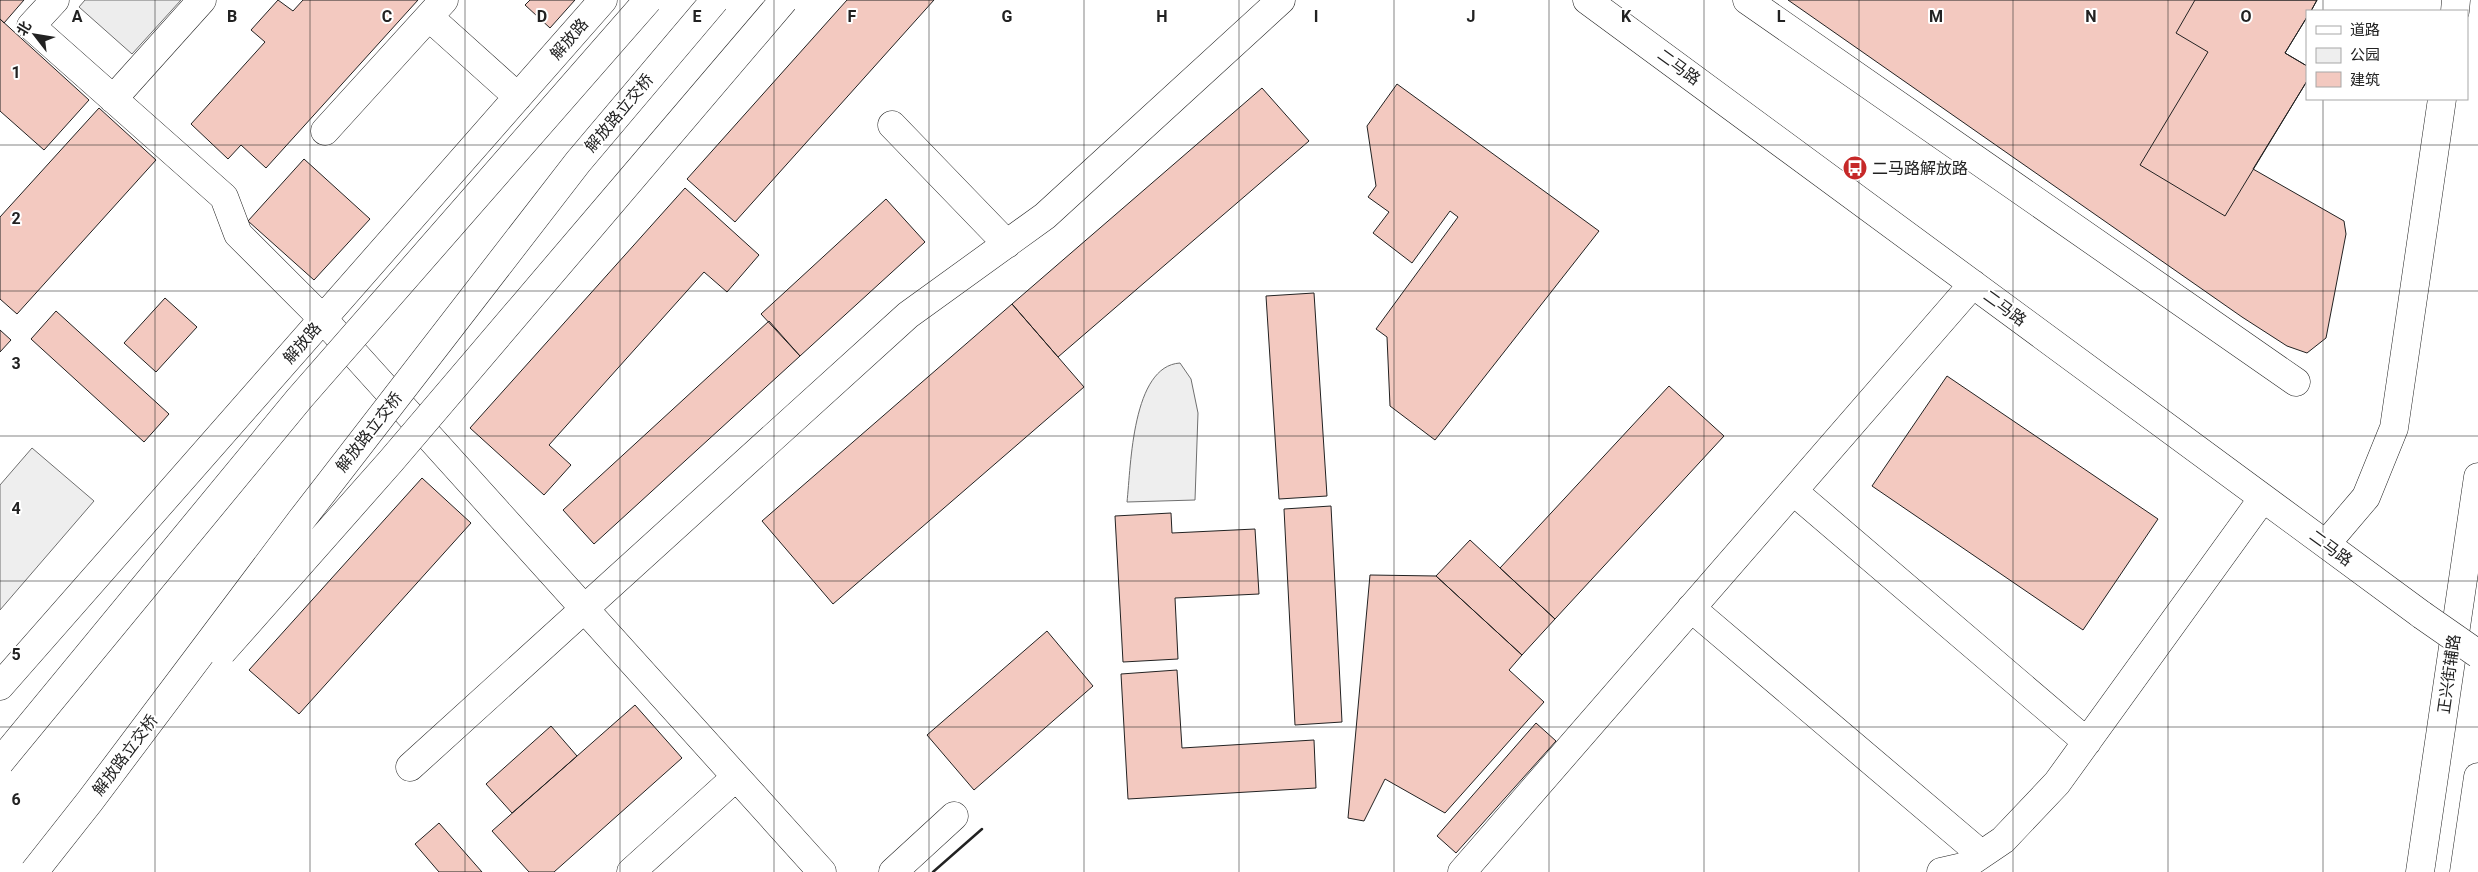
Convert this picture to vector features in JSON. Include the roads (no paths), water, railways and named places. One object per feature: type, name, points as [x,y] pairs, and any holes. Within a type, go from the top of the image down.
[{"type":"main road","points":[[55,0],[31,26],[224,197],[238,234],[323,319],[822,872]]},
{"type":"main road","points":[[113,99],[202,0]]},
{"type":"main road","name":"解放路","points":[[0,686],[603,0]]},
{"type":"main road","points":[[0,762],[299,399],[648,0]]},
{"type":"main road","name":"解放路立交桥","points":[[34,872],[90,802],[302,519],[578,162],[715,0]]},
{"type":"main road","points":[[90,802],[397,454],[784,0]]},
{"type":"main road","points":[[410,767],[908,315],[1045,216],[1281,0]]},
{"type":"main road","name":"二马路","points":[[1587,0],[2422,615],[2478,654]]},
{"type":"main road","points":[[1747,0],[2296,382]]},
{"type":"main road","points":[[325,131],[436,8],[518,97]]},
{"type":"main road","points":[[2326,544],[2366,497],[2394,428],[2442,100]]},
{"type":"main road","points":[[892,125],[1007,244]]},
{"type":"main road","points":[[1462,872],[1973,284]]},
{"type":"main road","name":"正兴街辅路","points":[[2420,872],[2478,477]]},
{"type":"main road","points":[[1793,491],[2087,742]]},
{"type":"main road","points":[[1941,872],[1963,867],[2003,840],[2044,798],[2087,742],[2264,498]]},
{"type":"main road","points":[[1692,608],[1981,854]]},
{"type":"main road","points":[[2464,872],[2478,776]]},
{"type":"main road","points":[[631,872],[736,777]]},
{"type":"main road","points":[[893,872],[954,816]]},
{"type":"place","name":"二马路解放路","points":[[1855,168]]}]
